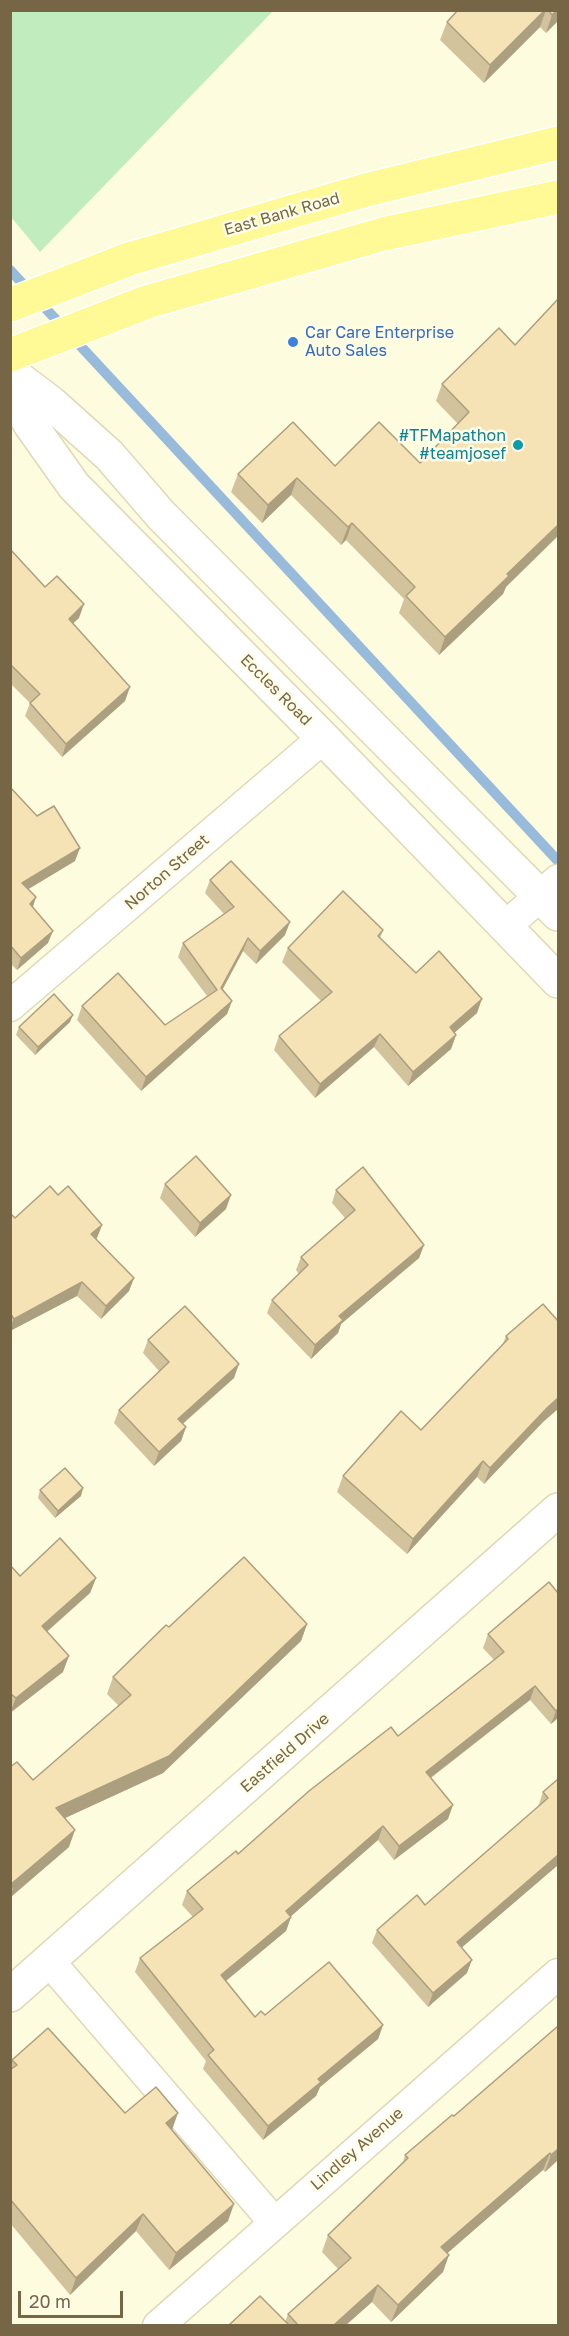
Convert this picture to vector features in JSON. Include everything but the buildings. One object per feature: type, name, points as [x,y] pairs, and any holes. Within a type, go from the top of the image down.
[{"type":"main road","name":"East Bank Road","points":[[10,305],[129,259],[366,190],[558,143]]},
{"type":"main road","points":[[17,358],[147,303],[383,234],[558,197]]},
{"type":"street","points":[[17,358],[51,404],[109,455],[161,514],[554,893],[506,926]]},
{"type":"street","name":"Eccles Road","points":[[10,387],[30,424],[74,486],[323,738],[558,981]]},
{"type":"street","name":"Norton Street","points":[[10,1006],[323,738]]},
{"type":"street","name":"Eastfield Drive","points":[[10,1995],[558,1510]]},
{"type":"street","points":[[49,1961],[273,2222]]},
{"type":"street","name":"Lindley Avenue","points":[[158,2325],[558,1974]]},
{"type":"green space","points":[[10,11],[273,11],[40,252],[11,217]]},
{"type":"waterway","points":[[10,270],[558,861]]},
{"type":"place","name":"Car Care Enterprise Auto Sales","points":[[293,342]]},
{"type":"place","name":"#TFMapathon #teamjosef","points":[[518,445]]}]
